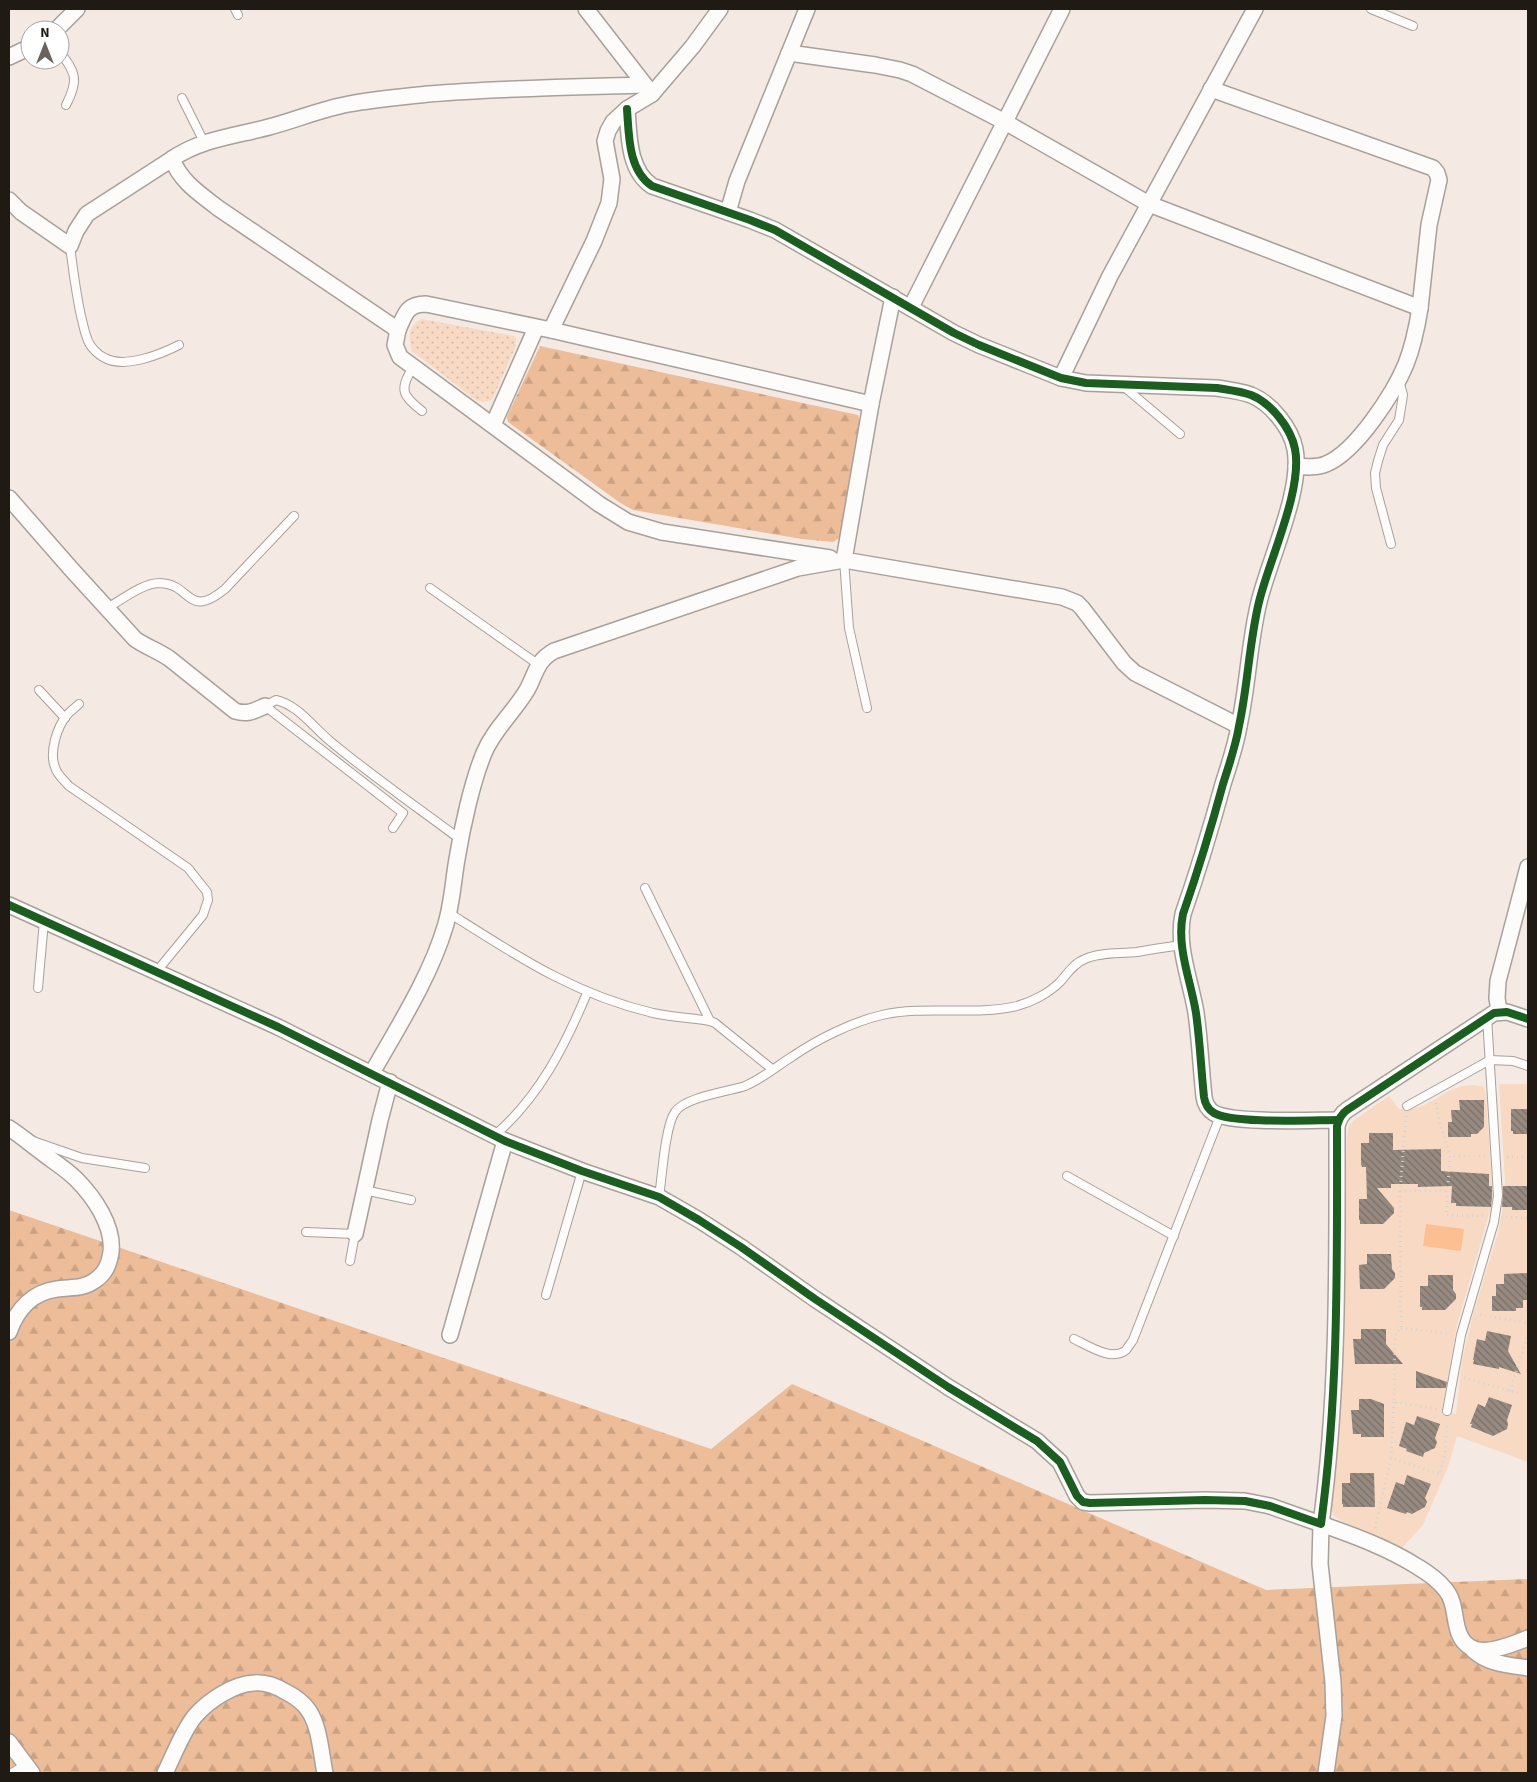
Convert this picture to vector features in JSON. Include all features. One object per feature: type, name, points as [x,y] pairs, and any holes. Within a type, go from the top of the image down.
[{"type":"street","points":[[66,20],[77,9]]},
{"type":"street","points":[[586,9],[648,89]]},
{"type":"street","points":[[493,424],[603,221],[609,203],[612,179],[605,141],[608,130],[613,122],[693,46],[720,9]]},
{"type":"street","points":[[728,212],[737,181],[807,9]]},
{"type":"street","points":[[911,307],[1062,9]]},
{"type":"street","points":[[1061,378],[1110,276],[1255,9]]},
{"type":"street","points":[[789,53],[900,70],[934,85],[1005,122],[1149,204],[1420,308]]},
{"type":"street","points":[[9,200],[21,212],[70,246],[82,219],[93,208],[181,152],[204,142],[280,124],[325,109],[365,102],[493,89],[648,89]]},
{"type":"street","points":[[1211,89],[1433,168],[1439,180],[1429,224],[1420,308],[1406,364],[1385,402],[1357,440],[1348,449],[1324,465],[1296,466]]},
{"type":"street","points":[[627,109],[630,144],[639,174],[644,181],[652,186],[775,230],[979,346],[1061,378],[1086,383],[1218,388],[1252,396],[1264,403],[1275,413],[1291,434],[1295,449],[1296,466],[1290,501],[1256,614],[1239,726],[1208,840],[1181,922],[1182,946],[1196,1013],[1204,1097],[1210,1109],[1220,1116],[1240,1119],[1338,1120]]},
{"type":"street","points":[[172,159],[176,169],[189,186],[218,208],[398,330]]},
{"type":"street","points":[[844,560],[871,404],[893,298]]},
{"type":"street","points":[[871,404],[426,304],[416,304],[410,308],[398,330],[395,345],[400,357],[599,504],[628,522],[662,532],[844,560],[1071,600],[1082,608],[1124,663],[1135,672],[1239,726]]},
{"type":"street","points":[[9,498],[135,639],[170,659],[235,711],[248,713],[265,706]]},
{"type":"street","points":[[372,1073],[428,968],[439,943],[449,913],[461,840],[484,752],[527,689],[545,656],[554,651],[798,568],[844,560]]},
{"type":"street","points":[[1493,1014],[1497,998],[1498,981],[1528,867]]},
{"type":"street","points":[[9,905],[278,1027],[500,1138],[582,1171],[659,1197],[734,1243],[815,1300],[948,1387],[1037,1441],[1060,1462],[1077,1496],[1083,1502],[1245,1501],[1270,1506],[1372,1542],[1415,1565],[1446,1589],[1454,1607],[1456,1627],[1462,1639],[1480,1657],[1493,1662],[1528,1668]]},
{"type":"street","points":[[1326,1773],[1334,1716],[1320,1564],[1321,1524],[1331,1436],[1337,1251],[1336,1126],[1342,1113],[1493,1014],[1516,1014],[1528,1019]]},
{"type":"street","points":[[355,1234],[390,1082]]},
{"type":"street","points":[[9,1128],[75,1178],[88,1193],[110,1230],[111,1247],[107,1268],[95,1280],[86,1285],[50,1290],[34,1297],[15,1316],[9,1332]]},
{"type":"street","points":[[450,1335],[500,1138]]},
{"type":"street","points":[[1470,1647],[1480,1650],[1494,1649],[1516,1644],[1528,1638]]},
{"type":"street","points":[[165,1773],[194,1717],[220,1696],[252,1683],[264,1683],[278,1687],[302,1702],[314,1721],[325,1773]]},
{"type":"street","points":[[9,1742],[23,1771]]},
{"type":"lane","points":[[1371,9],[1413,26]]},
{"type":"lane","points":[[66,105],[73,92],[75,81],[70,66]]},
{"type":"lane","points":[[182,98],[204,142]]},
{"type":"lane","points":[[70,246],[74,282],[83,326],[87,339],[95,350],[105,359],[128,361],[156,356],[179,345]]},
{"type":"lane","points":[[413,366],[406,378],[404,393],[407,399],[422,411]]},
{"type":"lane","points":[[1391,544],[1376,488],[1375,473],[1383,445],[1399,420],[1403,395],[1399,377]]},
{"type":"lane","points":[[1120,384],[1180,434]]},
{"type":"lane","points":[[108,608],[153,584],[169,584],[192,601],[198,602],[215,597],[294,516]]},
{"type":"lane","points":[[844,560],[849,628],[867,708]]},
{"type":"lane","points":[[430,588],[539,665]]},
{"type":"lane","points":[[39,690],[65,718]]},
{"type":"lane","points":[[393,828],[403,813],[265,706],[276,700],[289,706],[329,740],[461,840]]},
{"type":"lane","points":[[78,704],[65,718],[58,731],[53,756],[54,767],[59,776],[69,786],[188,868],[207,892],[208,900],[203,915],[157,971]]},
{"type":"lane","points":[[645,888],[710,1021]]},
{"type":"lane","points":[[449,913],[520,958],[587,993],[674,1018],[715,1023],[772,1069]]},
{"type":"lane","points":[[38,988],[44,922]]},
{"type":"lane","points":[[659,1197],[668,1130],[673,1114],[678,1108],[707,1095],[744,1086],[762,1077],[816,1042],[882,1015],[907,1012],[992,1010],[1018,1006],[1048,991],[1084,959],[1115,953],[1182,946]]},
{"type":"lane","points":[[500,1138],[557,1057],[572,1030],[587,993]]},
{"type":"lane","points":[[1447,1411],[1461,1335],[1494,1217],[1498,1196],[1490,1060],[1493,1014]]},
{"type":"lane","points":[[1406,1106],[1490,1060],[1514,1061],[1528,1066]]},
{"type":"lane","points":[[1074,1339],[1104,1352],[1114,1354],[1125,1350],[1133,1340],[1220,1116]]},
{"type":"lane","points":[[23,1138],[82,1158],[145,1168]]},
{"type":"lane","points":[[546,1295],[582,1171]]},
{"type":"lane","points":[[1067,1176],[1174,1236]]},
{"type":"lane","points":[[364,1190],[411,1200]]},
{"type":"lane","points":[[306,1232],[355,1234],[350,1261]]},
{"type":"path","points":[[1435,1090],[1439,1120],[1450,1156],[1446,1215],[1528,1218]]},
{"type":"path","points":[[1372,1542],[1391,1458],[1395,1335],[1401,1328],[1400,1190],[1406,1106]]},
{"type":"path","points":[[1450,1156],[1528,1157]]},
{"type":"path","points":[[1400,1190],[1448,1191]]},
{"type":"path","points":[[1467,1313],[1528,1323]]},
{"type":"path","points":[[1401,1328],[1461,1335]]},
{"type":"path","points":[[1510,1391],[1528,1333]]},
{"type":"path","points":[[1454,1375],[1522,1394]]},
{"type":"path","points":[[1391,1458],[1440,1474],[1446,1443],[1447,1411],[1394,1402]]},
{"type":"shaded area","points":[[422,319],[514,336],[516,338],[516,346],[493,398],[485,402],[476,400],[412,351],[410,332],[414,325]]},
{"type":"shaded area","points":[[1499,1084],[1528,1084],[1528,1462],[1457,1436],[1448,1467],[1423,1525],[1402,1548],[1342,1521],[1334,1516],[1331,1509],[1339,1442],[1347,1136],[1349,1126],[1354,1120],[1389,1096],[1399,1109],[1411,1109],[1461,1086],[1484,1087],[1493,1201],[1457,1325],[1442,1410],[1456,1414],[1462,1360],[1473,1314],[1498,1233],[1503,1207],[1505,1182]]},
{"type":"shaded area","points":[[1426,1224],[1464,1229],[1461,1251],[1423,1246]]},
{"type":"green space","points":[[540,346],[858,415],[860,422],[841,537],[833,542],[802,539],[633,510],[619,502],[508,422],[507,417]]},
{"type":"green space","points":[[9,1210],[711,1449],[792,1384],[1266,1590],[1528,1579],[1528,1773],[9,1773]]},
{"type":"building","points":[[1459,1100],[1484,1100],[1484,1127],[1477,1134],[1471,1134],[1471,1137],[1448,1137],[1448,1122],[1452,1122],[1451,1110],[1460,1110]]},
{"type":"building","points":[[1511,1109],[1528,1109],[1528,1134],[1513,1134],[1513,1131],[1511,1131]]},
{"type":"building","points":[[1369,1133],[1393,1133],[1393,1150],[1441,1149],[1441,1171],[1489,1174],[1489,1186],[1492,1186],[1491,1207],[1456,1206],[1456,1203],[1451,1203],[1452,1186],[1418,1187],[1418,1184],[1391,1184],[1391,1188],[1377,1188],[1394,1208],[1394,1213],[1383,1224],[1360,1224],[1359,1199],[1367,1199],[1366,1167],[1362,1167],[1361,1164],[1361,1143],[1369,1143]]},
{"type":"building","points":[[1503,1186],[1528,1186],[1528,1210],[1512,1210],[1512,1207],[1502,1207]]},
{"type":"building","points":[[1367,1254],[1391,1254],[1395,1278],[1384,1289],[1360,1289],[1359,1265],[1367,1264]]},
{"type":"building","points":[[1528,1273],[1528,1300],[1523,1300],[1523,1308],[1516,1308],[1516,1311],[1492,1311],[1492,1296],[1496,1296],[1496,1284],[1504,1284],[1504,1274]]},
{"type":"building","points":[[1428,1275],[1453,1275],[1453,1290],[1456,1294],[1456,1299],[1445,1310],[1422,1310],[1422,1307],[1420,1307],[1420,1286],[1428,1286]]},
{"type":"building","points":[[1361,1329],[1386,1329],[1386,1344],[1403,1364],[1355,1364],[1353,1339],[1361,1339]]},
{"type":"building","points":[[1487,1331],[1511,1336],[1508,1351],[1521,1374],[1499,1367],[1499,1369],[1473,1364],[1477,1339],[1485,1341]]},
{"type":"building","points":[[1416,1371],[1447,1382],[1446,1388],[1416,1388]]},
{"type":"building","points":[[1489,1397],[1512,1405],[1507,1420],[1507,1429],[1493,1436],[1471,1427],[1472,1424],[1470,1424],[1478,1404],[1485,1407]]},
{"type":"building","points":[[1359,1399],[1371,1399],[1384,1404],[1384,1437],[1361,1437],[1361,1434],[1353,1434],[1351,1410],[1359,1410]]},
{"type":"building","points":[[1417,1416],[1440,1424],[1435,1438],[1437,1442],[1435,1448],[1424,1453],[1423,1457],[1406,1451],[1407,1449],[1399,1446],[1406,1422],[1414,1425]]},
{"type":"building","points":[[1350,1473],[1374,1473],[1375,1507],[1343,1507],[1342,1483],[1350,1483]]},
{"type":"building","points":[[1407,1475],[1431,1484],[1425,1498],[1427,1502],[1425,1507],[1412,1514],[1387,1508],[1396,1482],[1404,1485]]},
{"type":"cycle path","points":[[627,109],[629,141],[634,161],[638,171],[652,186],[775,230],[954,333],[1061,378],[1086,383],[1217,388],[1251,395],[1273,410],[1285,425],[1295,449],[1296,466],[1290,504],[1259,602],[1236,740],[1183,914],[1181,939],[1196,1013],[1204,1097],[1209,1108],[1214,1113],[1238,1119],[1274,1121],[1338,1120]]},
{"type":"cycle path","points":[[9,905],[278,1027],[505,1141],[582,1171],[659,1197],[741,1247],[815,1299],[948,1387],[1037,1441],[1060,1462],[1077,1496],[1083,1502],[1245,1501],[1270,1506],[1321,1524],[1327,1474],[1334,1375],[1337,1275],[1337,1126],[1339,1119],[1347,1110],[1494,1013],[1507,1012],[1528,1019]]}]
